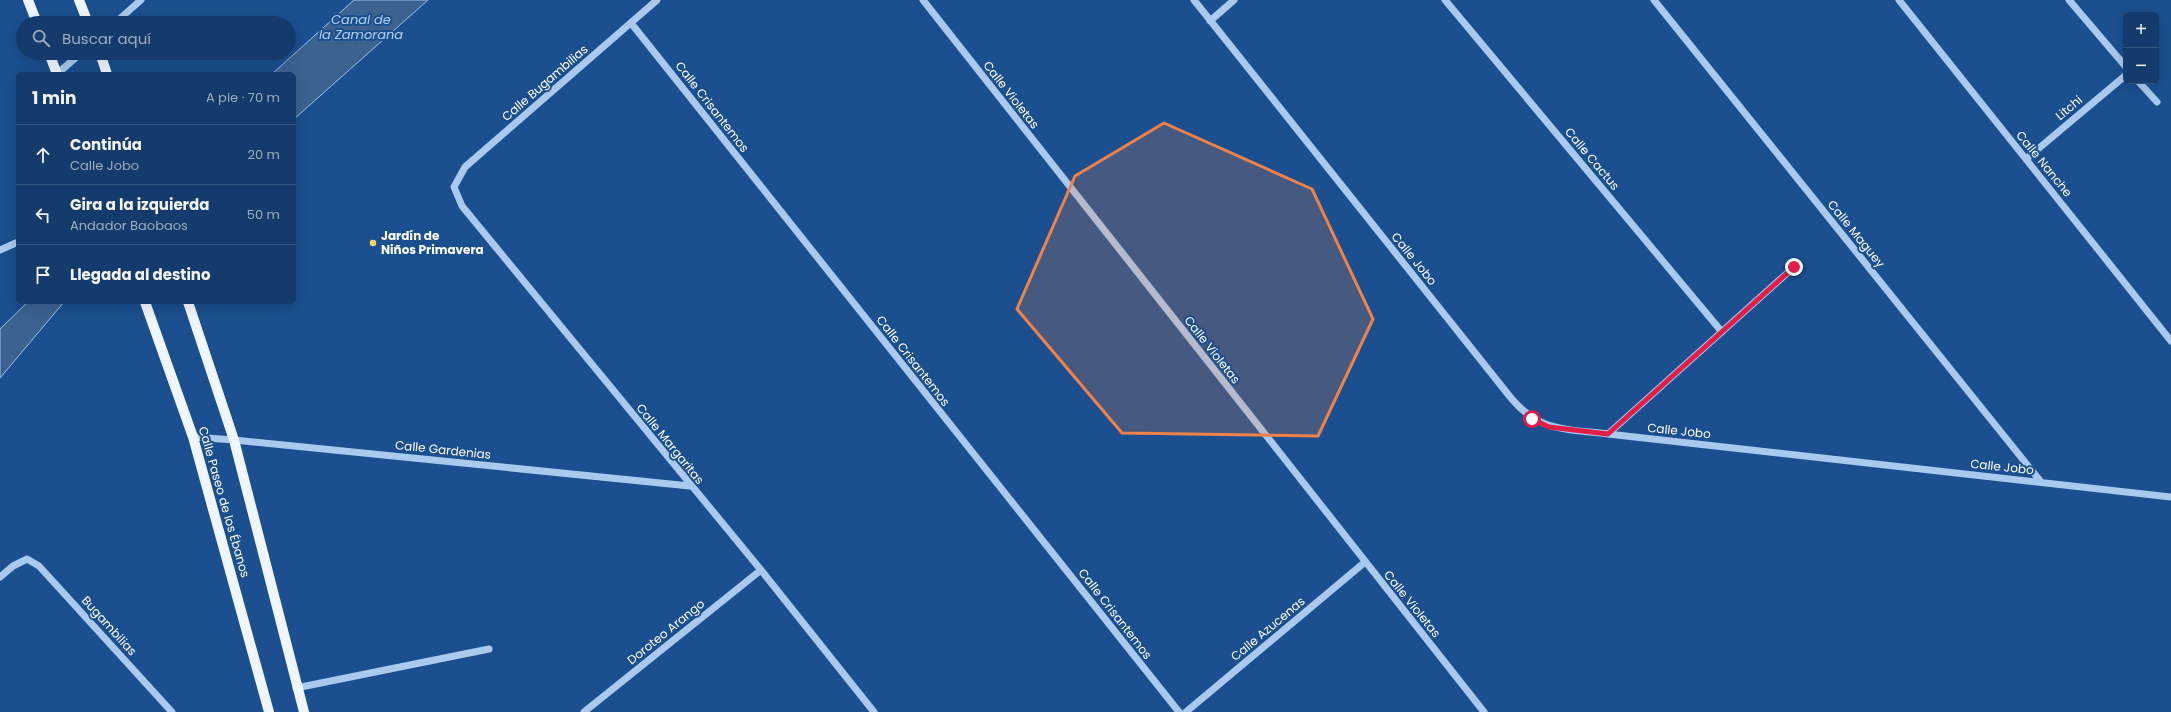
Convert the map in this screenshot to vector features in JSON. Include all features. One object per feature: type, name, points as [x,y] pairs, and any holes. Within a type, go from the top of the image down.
[{"type":"main road","points":[[28,0],[34,16]]},
{"type":"main road","points":[[79,0],[85,16]]},
{"type":"main road","points":[[52,60],[56,72]]},
{"type":"main road","points":[[102,60],[106,72]]},
{"type":"main road","name":"Calle Paseo de los Ébanos","points":[[146,304],[193,437],[269,712]]},
{"type":"main road","name":"Calle Paseo de los Ébanos","points":[[189,304],[234,440],[296,688],[304,712]]},
{"type":"street","points":[[123,16],[141,0]]},
{"type":"street","name":"Calle Bugambilias","points":[[454,187],[465,167],[657,0]]},
{"type":"street","name":"Calle Violetas","points":[[923,0],[1484,712]]},
{"type":"street","name":"Calle Jobo","points":[[1194,0],[1521,410],[1532,419],[1549,427],[2171,497]]},
{"type":"street","points":[[1210,20],[1234,0]]},
{"type":"street","name":"Calle Cactus","points":[[1445,0],[1722,332]]},
{"type":"street","name":"Calle Maguey","points":[[1654,0],[2041,482]]},
{"type":"street","name":"Calle Nanche","points":[[1899,0],[2171,341]]},
{"type":"street","points":[[2069,0],[2123,63]]},
{"type":"street","name":"Calle Crisantemos","points":[[631,23],[1179,712]]},
{"type":"street","points":[[59,72],[73,60]]},
{"type":"street","name":"Litchi","points":[[2026,159],[2123,78]]},
{"type":"street","points":[[2141,84],[2157,102]]},
{"type":"street","name":"Calle Margaritas","points":[[454,187],[462,206],[690,486],[761,570],[874,712]]},
{"type":"street","points":[[0,250],[16,243]]},
{"type":"street","points":[[1608,434],[1794,267]]},
{"type":"street","name":"Calle Gardenias","points":[[193,437],[690,486]]},
{"type":"street","name":"Bugambilias","points":[[0,577],[13,566],[27,559],[39,566],[172,712]]},
{"type":"street","name":"Calle Azucenas","points":[[1186,712],[1365,562]]},
{"type":"street","name":"Doroteo Arango","points":[[584,712],[761,570]]},
{"type":"street","points":[[296,688],[489,649]]},
{"type":"highlighted area","points":[[1164,123],[1312,189],[1373,319],[1318,436],[1122,433],[1017,309],[1075,176]]},
{"type":"water","name":"Canal de la Zamorana","points":[[354,0],[428,0],[296,117],[296,72],[274,72],[288,60],[296,60],[296,52]]},
{"type":"water","points":[[26,304],[62,304],[0,378],[0,329]]},
{"type":"place","name":"Jardín de Niños Primavera","points":[[373,243]]},
{"type":"route","points":[[1532,419],[1549,427],[1608,434],[1794,267]]}]
